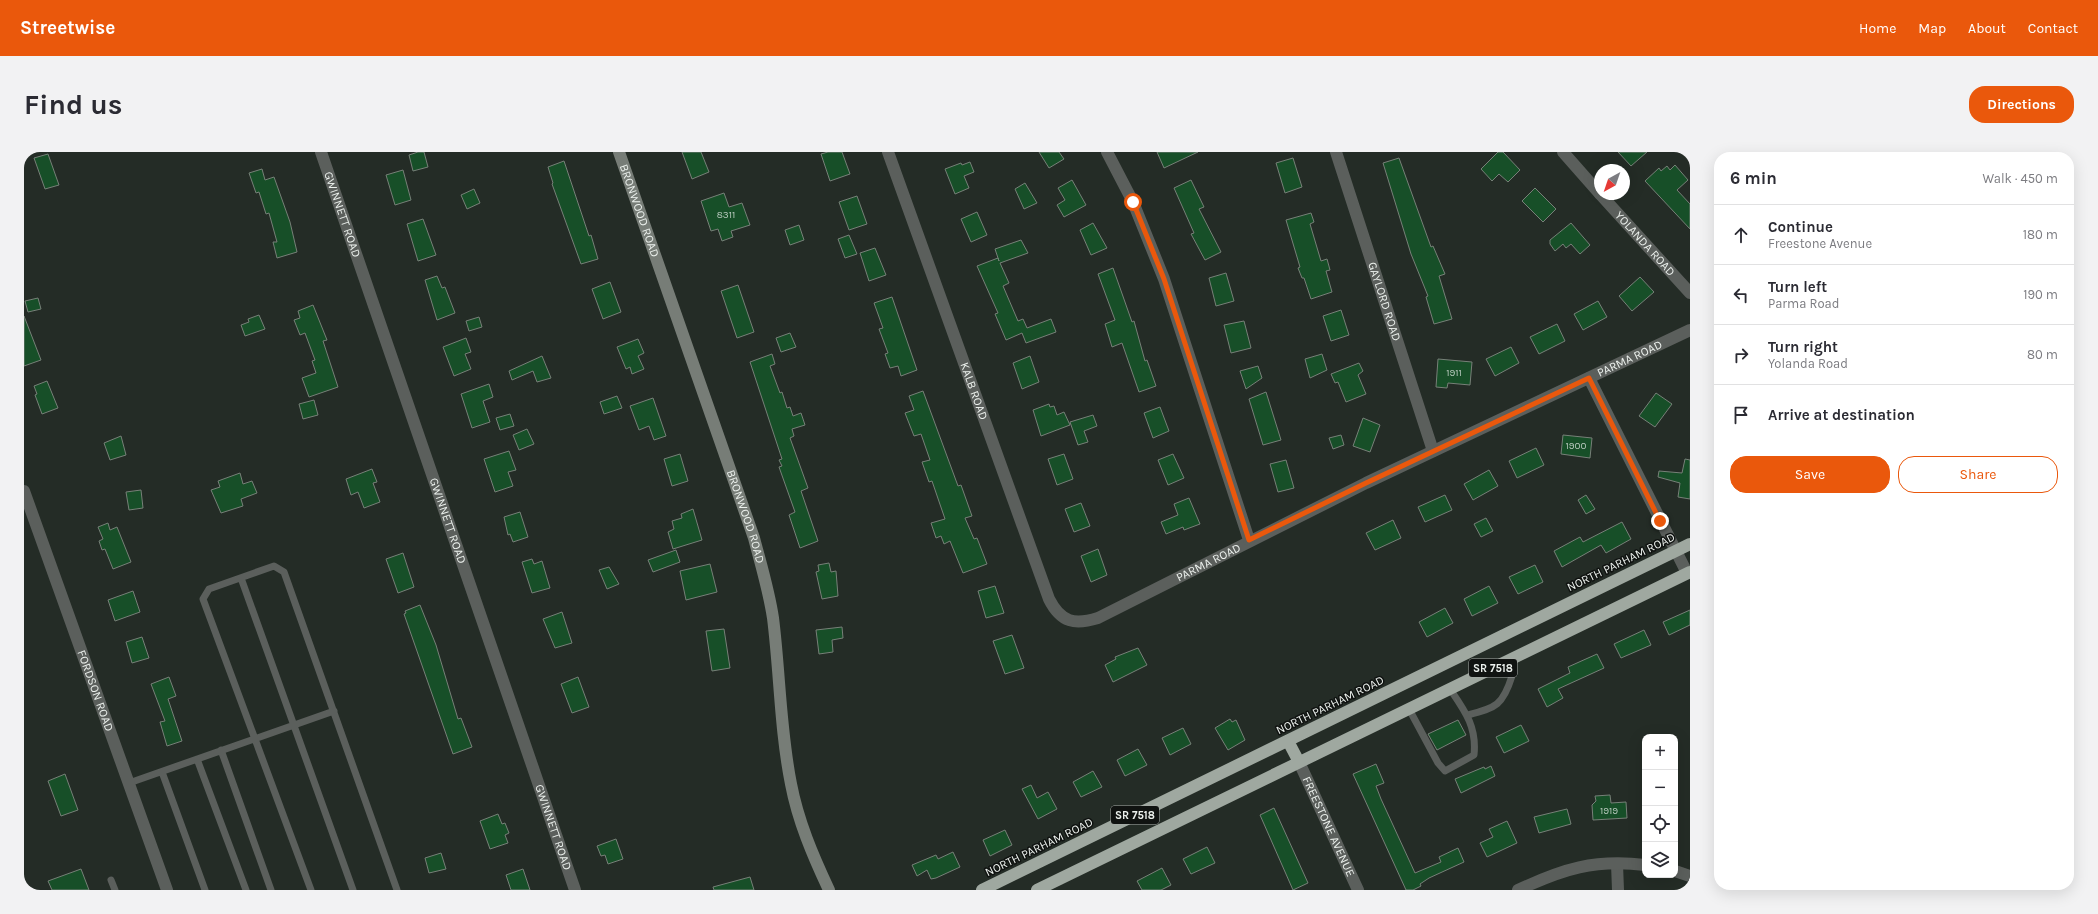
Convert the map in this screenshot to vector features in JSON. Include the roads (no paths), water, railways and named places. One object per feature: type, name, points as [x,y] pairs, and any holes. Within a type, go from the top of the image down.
[{"type":"highway","name":"NORTH PARHAM ROAD","points":[[982,890],[1690,544]]},
{"type":"highway","name":"SR 7518","points":[[1037,890],[1688,572]]},
{"type":"highway","points":[[1288,741],[1299,762]]},
{"type":"street","name":"GWINNETT ROAD","points":[[321,152],[575,890]]},
{"type":"street","name":"BRONWOOD ROAD","points":[[619,152],[754,538],[767,585],[773,618],[781,723],[791,786],[798,812],[829,890]]},
{"type":"street","name":"KALB ROAD","points":[[888,152],[1049,599],[1058,614],[1072,621]]},
{"type":"street","points":[[1107,152],[1133,202],[1162,272],[1249,540]]},
{"type":"street","name":"GAYLORD ROAD","points":[[1336,152],[1434,451]]},
{"type":"street","name":"YOLANDA ROAD","points":[[1563,152],[1594,187]]},
{"type":"street","name":"YOLANDA ROAD","points":[[1605,200],[1690,293]]},
{"type":"street","name":"PARMA ROAD","points":[[1072,621],[1082,622],[1098,618],[1249,540],[1690,330]]},
{"type":"street","points":[[1589,378],[1675,551],[1688,572]]},
{"type":"street","name":"FORDSON ROAD","points":[[24,491],[167,890]]},
{"type":"street","name":"FREESTONE AVENUE","points":[[1299,762],[1358,890]]},
{"type":"street","points":[[1518,890],[1555,873],[1578,867],[1617,864],[1642,865]]},
{"type":"street","points":[[1617,864],[1618,890]]},
{"type":"street","points":[[1678,873],[1690,876]]},
{"type":"lane","points":[[311,890],[204,599],[209,589],[274,566],[284,572],[397,890]]},
{"type":"lane","points":[[241,578],[354,890]]},
{"type":"lane","points":[[1468,715],[1491,709],[1502,701],[1512,676],[1506,662]]},
{"type":"lane","points":[[1409,709],[1438,764],[1445,771],[1474,755],[1475,740],[1468,715],[1450,689]]},
{"type":"lane","points":[[129,784],[334,711]]},
{"type":"lane","points":[[221,750],[271,890]]},
{"type":"lane","points":[[197,759],[246,890]]},
{"type":"lane","points":[[162,772],[205,890]]},
{"type":"lane","points":[[111,880],[115,890]]}]
